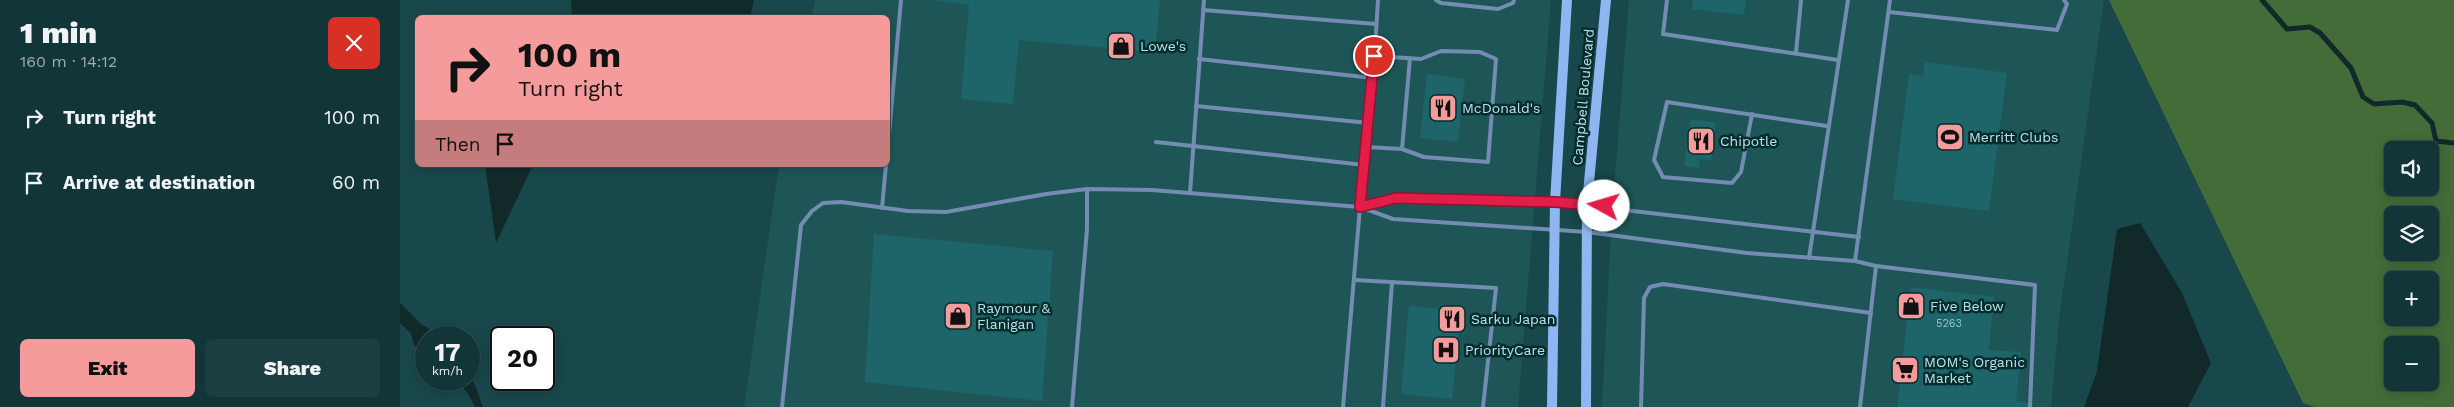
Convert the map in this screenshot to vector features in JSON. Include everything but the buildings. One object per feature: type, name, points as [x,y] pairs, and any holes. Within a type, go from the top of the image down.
[{"type":"main road","name":"Campbell Boulevard","points":[[1552,407],[1555,202],[1567,0]]},
{"type":"main road","name":"Campbell Boulevard","points":[[1586,407],[1587,204],[1606,0]]},
{"type":"lane","points":[[890,124],[901,0]]},
{"type":"lane","points":[[1190,193],[1204,0]]},
{"type":"lane","points":[[1343,407],[1373,78],[1378,0]]},
{"type":"lane","points":[[1436,0],[1441,3],[1498,9],[1513,3],[1514,0]]},
{"type":"lane","points":[[1666,0],[1663,34],[1838,60]]},
{"type":"lane","points":[[1796,53],[1801,0]]},
{"type":"lane","points":[[1809,258],[1827,126],[1848,0]]},
{"type":"lane","points":[[1855,261],[1890,0]]},
{"type":"lane","points":[[1889,12],[2057,30],[2067,4],[2064,0]]},
{"type":"lane","points":[[1203,10],[1376,24]]},
{"type":"lane","points":[[1366,148],[1402,149],[1424,157],[1488,162],[1496,59],[1480,52],[1441,51],[1421,59],[1374,56]]},
{"type":"lane","points":[[1200,58],[1373,78]]},
{"type":"lane","points":[[1402,149],[1410,58]]},
{"type":"lane","points":[[1752,114],[1741,172],[1732,183],[1663,177],[1654,160],[1667,102],[1752,114],[1827,126]]},
{"type":"lane","points":[[1196,106],[1369,123]]},
{"type":"lane","points":[[1156,142],[1364,165]]},
{"type":"lane","points":[[882,208],[886,167]]},
{"type":"lane","points":[[1072,407],[1087,229],[1087,190]]},
{"type":"lane","points":[[782,407],[786,391],[800,225],[812,210],[823,203],[841,202],[882,208],[946,212],[1046,194],[1087,190],[1152,190],[1360,207],[1393,219],[1587,232],[1747,253],[1855,261],[1876,266],[2035,285],[2030,407]]},
{"type":"lane","points":[[1360,207],[1396,198],[1555,202],[1587,204],[1858,237]]},
{"type":"lane","points":[[1860,407],[1876,266]]},
{"type":"lane","points":[[1355,280],[1496,288],[1482,407]]},
{"type":"lane","points":[[1383,407],[1392,282]]},
{"type":"lane","points":[[1641,407],[1644,298],[1650,287],[1663,284],[1871,313]]},
{"type":"shaded area","points":[[815,0],[1551,0],[1518,407],[744,407],[779,167],[890,167],[890,15],[811,15]]},
{"type":"shaded area","points":[[1629,0],[2104,0],[2059,319],[2051,407],[1602,407],[1612,213]]},
{"type":"green space","points":[[2109,0],[2454,0],[2454,407],[2315,407],[2303,403]]},
{"type":"water","points":[[571,0],[754,0],[751,15],[572,15]]},
{"type":"water","points":[[485,167],[532,167],[496,243]]},
{"type":"water","points":[[2140,223],[2182,293],[2211,363],[2188,407],[2084,407],[2097,371],[2117,229]]},
{"type":"water","points":[[400,303],[424,326],[415,326],[415,346],[411,334],[400,323]]},
{"type":"water","points":[[477,391],[483,407],[475,407],[467,392]]},
{"type":"waterway","points":[[2262,0],[2287,29],[2310,27],[2320,33],[2351,68],[2363,97],[2374,104],[2402,102],[2415,105],[2432,123],[2436,141],[2454,143]]},
{"type":"place","name":"Lowe's","points":[[1121,46]]},
{"type":"place","name":"McDonald's","points":[[1443,108]]},
{"type":"place","name":"Merritt Clubs","points":[[1950,137]]},
{"type":"place","name":"Chipotle","points":[[1701,141]]},
{"type":"place","name":"Five Below","points":[[1911,306]]},
{"type":"place","name":"Raymour & Flanigan","points":[[958,316]]},
{"type":"place","name":"Sarku Japan","points":[[1452,319]]},
{"type":"place","name":"PriorityCare","points":[[1446,350]]},
{"type":"place","name":"MOM's Organic Market","points":[[1905,370]]},
{"type":"route","points":[[1374,56],[1372,98],[1360,207],[1396,198],[1555,202],[1604,206]]}]
